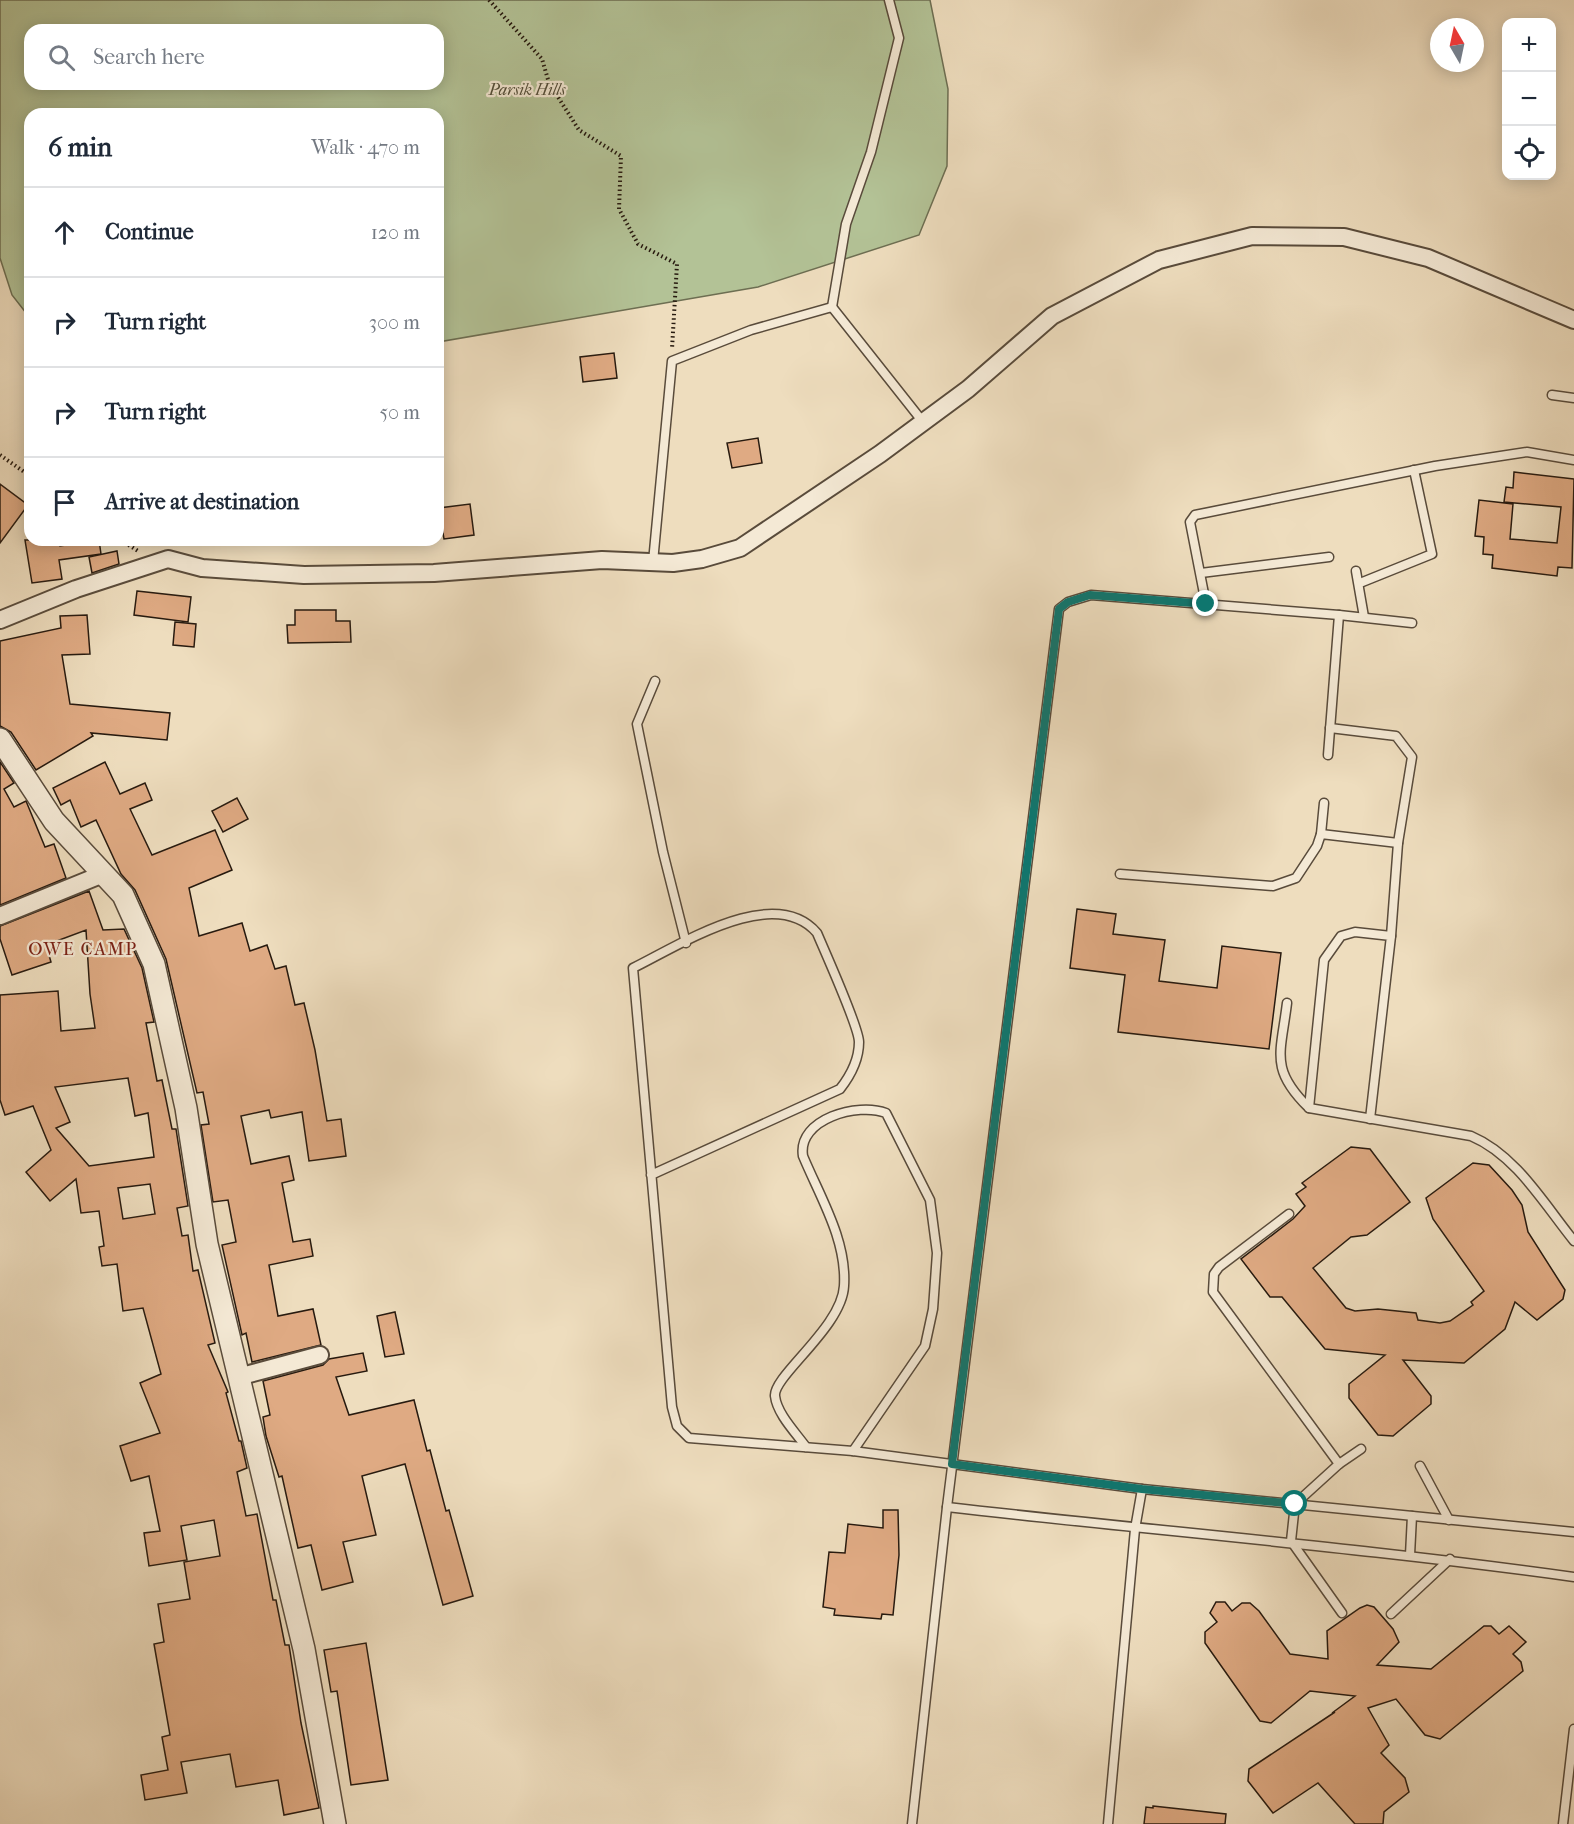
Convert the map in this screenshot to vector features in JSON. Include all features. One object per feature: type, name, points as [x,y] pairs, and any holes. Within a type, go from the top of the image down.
[{"type":"street","points":[[0,620],[76,589],[168,559],[202,568],[304,575],[434,573],[602,560],[673,563],[702,559],[740,548],[880,454],[968,389],[1052,316],[1159,260],[1252,236],[1344,237],[1428,258],[1574,320]]},
{"type":"street","points":[[0,739],[54,821],[123,896],[154,964],[186,1108],[207,1244],[304,1649],[335,1824]]},
{"type":"street","points":[[0,916],[103,874]]},
{"type":"street","points":[[238,1377],[320,1355]]},
{"type":"lane","points":[[889,0],[899,38],[871,152],[846,224],[832,308],[923,422]]},
{"type":"lane","points":[[653,562],[672,361],[751,330],[832,308]]},
{"type":"lane","points":[[1552,395],[1574,398]]},
{"type":"lane","points":[[1206,604],[1190,522],[1195,515],[1414,470],[1527,452],[1574,460]]},
{"type":"lane","points":[[1360,583],[1432,554],[1414,470]]},
{"type":"lane","points":[[1201,573],[1329,557]]},
{"type":"lane","points":[[1356,571],[1360,583],[1364,617]]},
{"type":"lane","points":[[912,1824],[952,1464],[1059,609],[1068,602],[1090,595],[1364,617],[1412,623]]},
{"type":"lane","points":[[1328,755],[1339,615]]},
{"type":"lane","points":[[655,681],[637,723],[663,852],[686,943]]},
{"type":"lane","points":[[1330,728],[1396,736],[1413,757],[1398,843],[1391,936],[1370,1119]]},
{"type":"lane","points":[[1120,874],[1273,886],[1296,878],[1312,854],[1321,834],[1324,803]]},
{"type":"lane","points":[[1321,834],[1398,843]]},
{"type":"lane","points":[[651,1175],[840,1089],[849,1077],[858,1051],[859,1040],[817,933],[809,924],[782,913],[759,913],[737,919],[633,968],[651,1175],[672,1407],[677,1426],[689,1438],[854,1451],[1142,1489],[1574,1532]]},
{"type":"lane","points":[[1309,1107],[1324,960],[1341,936],[1355,932],[1391,936]]},
{"type":"lane","points":[[1287,1003],[1279,1064],[1295,1094],[1309,1107],[1471,1136],[1488,1143],[1506,1157],[1574,1241]]},
{"type":"lane","points":[[806,1447],[778,1407],[775,1389],[780,1380],[812,1347],[832,1319],[845,1288],[838,1234],[803,1156],[801,1145],[806,1134],[824,1120],[871,1108],[886,1113],[930,1200],[937,1253],[933,1309],[925,1347],[854,1451]]},
{"type":"lane","points":[[1289,1214],[1220,1267],[1214,1274],[1213,1292],[1339,1464]]},
{"type":"lane","points":[[1342,1613],[1291,1541],[1295,1504],[1339,1464],[1361,1449]]},
{"type":"lane","points":[[1420,1466],[1449,1520]]},
{"type":"lane","points":[[1108,1824],[1135,1529],[1142,1489]]},
{"type":"lane","points":[[947,1507],[1135,1529],[1291,1541],[1450,1559],[1574,1577]]},
{"type":"lane","points":[[1410,1555],[1412,1516]]},
{"type":"lane","points":[[1391,1614],[1450,1559]]},
{"type":"lane","points":[[1563,1824],[1574,1729]]},
{"type":"path","points":[[489,0],[542,59],[549,83],[579,129],[621,156],[620,209],[638,244],[677,264],[672,361]]},
{"type":"path","points":[[0,455],[24,472]]},
{"type":"green space","name":"Parsik Hills","points":[[0,0],[930,0],[948,89],[947,166],[919,235],[758,287],[444,341],[444,108],[24,108],[24,310],[12,295],[0,258]]},
{"type":"building","points":[[614,353],[617,378],[583,382],[580,357]]},
{"type":"building","points":[[758,438],[762,463],[732,468],[727,443]]},
{"type":"building","points":[[1514,472],[1574,479],[1572,568],[1558,567],[1557,576],[1492,568],[1493,555],[1483,554],[1484,537],[1475,536],[1479,500],[1513,504],[1510,539],[1557,543],[1561,507],[1504,502],[1506,487],[1513,488]]},
{"type":"building","points":[[0,484],[24,502],[24,510],[0,543]]},
{"type":"building","points":[[470,504],[474,535],[444,539],[444,507]]},
{"type":"building","points":[[26,546],[100,546],[101,554],[59,560],[62,579],[32,583]]},
{"type":"building","points":[[117,551],[119,564],[92,573],[89,557]]},
{"type":"building","points":[[137,591],[191,597],[188,622],[134,615]]},
{"type":"building","points":[[295,610],[336,610],[336,621],[350,621],[351,642],[288,643],[287,625],[295,625]]},
{"type":"building","points":[[87,615],[90,654],[62,655],[70,704],[170,713],[167,740],[91,733],[93,736],[36,770],[11,732],[0,726],[0,641],[61,628],[60,616]]},
{"type":"building","points":[[175,622],[196,624],[194,647],[173,645]]},
{"type":"building","points":[[0,762],[14,783],[4,789],[14,807],[26,801],[45,847],[54,844],[66,878],[0,905]]},
{"type":"building","points":[[105,762],[120,794],[145,783],[152,800],[130,809],[152,855],[215,830],[232,870],[189,888],[199,936],[242,923],[250,951],[267,945],[275,969],[286,966],[295,1005],[304,1003],[315,1050],[327,1121],[341,1119],[346,1156],[309,1161],[302,1112],[271,1118],[269,1110],[241,1116],[251,1164],[289,1156],[294,1180],[282,1183],[293,1242],[310,1239],[313,1256],[269,1265],[278,1316],[313,1309],[321,1345],[252,1362],[246,1333],[242,1335],[222,1245],[236,1242],[228,1200],[213,1202],[201,1125],[209,1124],[203,1092],[197,1093],[166,959],[135,890],[121,874],[96,820],[81,827],[70,800],[61,805],[53,788]]},
{"type":"building","points":[[237,798],[248,819],[223,832],[212,811]]},
{"type":"building","points":[[89,891],[103,930],[124,929],[142,968],[154,1022],[146,1023],[157,1081],[162,1080],[172,1129],[176,1129],[188,1206],[177,1208],[182,1236],[188,1235],[193,1271],[198,1270],[215,1343],[208,1345],[228,1392],[226,1393],[239,1441],[241,1441],[247,1468],[237,1472],[246,1516],[257,1514],[273,1600],[276,1600],[285,1645],[289,1645],[301,1723],[319,1808],[284,1815],[278,1780],[236,1787],[230,1754],[181,1762],[187,1793],[145,1800],[141,1775],[168,1770],[162,1737],[170,1735],[154,1644],[164,1642],[158,1604],[190,1599],[184,1562],[220,1556],[214,1520],[181,1526],[187,1560],[149,1566],[144,1533],[160,1531],[149,1476],[131,1481],[120,1446],[160,1433],[140,1383],[161,1374],[143,1308],[123,1311],[117,1264],[102,1266],[99,1247],[104,1246],[99,1211],[81,1213],[76,1179],[50,1201],[26,1172],[51,1150],[33,1106],[5,1115],[0,1100],[0,995],[58,991],[61,1031],[95,1028],[90,994],[86,930],[46,945],[51,962],[12,975],[0,939],[0,926]],"holes":[[[128,1078],[135,1116],[148,1113],[154,1157],[89,1166],[56,1128],[70,1122],[55,1087]],[[150,1184],[155,1214],[123,1219],[118,1188]]]},
{"type":"building","points":[[1077,909],[1116,914],[1113,934],[1165,940],[1159,981],[1217,988],[1222,946],[1281,953],[1269,1049],[1118,1032],[1125,975],[1070,968]]},
{"type":"building","points":[[1351,1147],[1370,1149],[1410,1202],[1367,1235],[1351,1237],[1313,1268],[1346,1308],[1355,1311],[1378,1309],[1416,1313],[1418,1320],[1440,1323],[1450,1321],[1473,1305],[1471,1302],[1484,1291],[1433,1219],[1426,1198],[1473,1163],[1489,1165],[1512,1190],[1522,1205],[1528,1232],[1565,1290],[1563,1299],[1537,1320],[1515,1302],[1505,1329],[1464,1363],[1403,1360],[1431,1396],[1431,1404],[1393,1436],[1378,1435],[1349,1398],[1349,1384],[1385,1355],[1325,1349],[1282,1297],[1270,1297],[1241,1259],[1293,1219],[1305,1206],[1296,1194],[1306,1187],[1302,1183]]},
{"type":"building","points":[[395,1312],[404,1354],[385,1357],[377,1316]]},
{"type":"building","points":[[363,1353],[367,1371],[336,1377],[349,1415],[414,1400],[427,1451],[430,1450],[446,1511],[449,1510],[473,1596],[443,1605],[405,1464],[362,1476],[376,1535],[343,1542],[353,1582],[322,1590],[311,1545],[298,1548],[282,1476],[279,1477],[266,1436],[263,1417],[270,1415],[263,1381],[323,1365],[329,1359]]},
{"type":"building","points":[[883,1510],[898,1510],[899,1555],[893,1615],[882,1614],[881,1619],[834,1615],[835,1609],[823,1607],[829,1552],[845,1553],[848,1524],[883,1528]]},
{"type":"building","points":[[1216,1602],[1225,1602],[1232,1611],[1242,1603],[1250,1603],[1259,1611],[1290,1654],[1328,1659],[1327,1631],[1360,1608],[1367,1605],[1374,1607],[1393,1629],[1399,1642],[1377,1665],[1431,1669],[1484,1626],[1491,1626],[1499,1634],[1509,1626],[1526,1642],[1513,1654],[1521,1662],[1523,1671],[1440,1739],[1425,1735],[1396,1699],[1368,1708],[1389,1745],[1381,1753],[1405,1778],[1409,1792],[1384,1812],[1383,1824],[1355,1824],[1318,1783],[1273,1813],[1248,1781],[1249,1769],[1335,1712],[1332,1713],[1355,1696],[1310,1691],[1271,1723],[1260,1721],[1205,1643],[1205,1632],[1217,1622],[1210,1613]]},
{"type":"building","points":[[366,1643],[388,1780],[351,1785],[337,1691],[331,1692],[324,1650]]},
{"type":"building","points":[[1153,1806],[1226,1814],[1225,1824],[1144,1824],[1146,1807],[1153,1808]]},
{"type":"district","name":"OWE CAMP","points":[[83,949]]},
{"type":"route","points":[[1206,604],[1090,595],[1068,602],[1059,609],[952,1464],[1142,1489],[1295,1504]]}]
